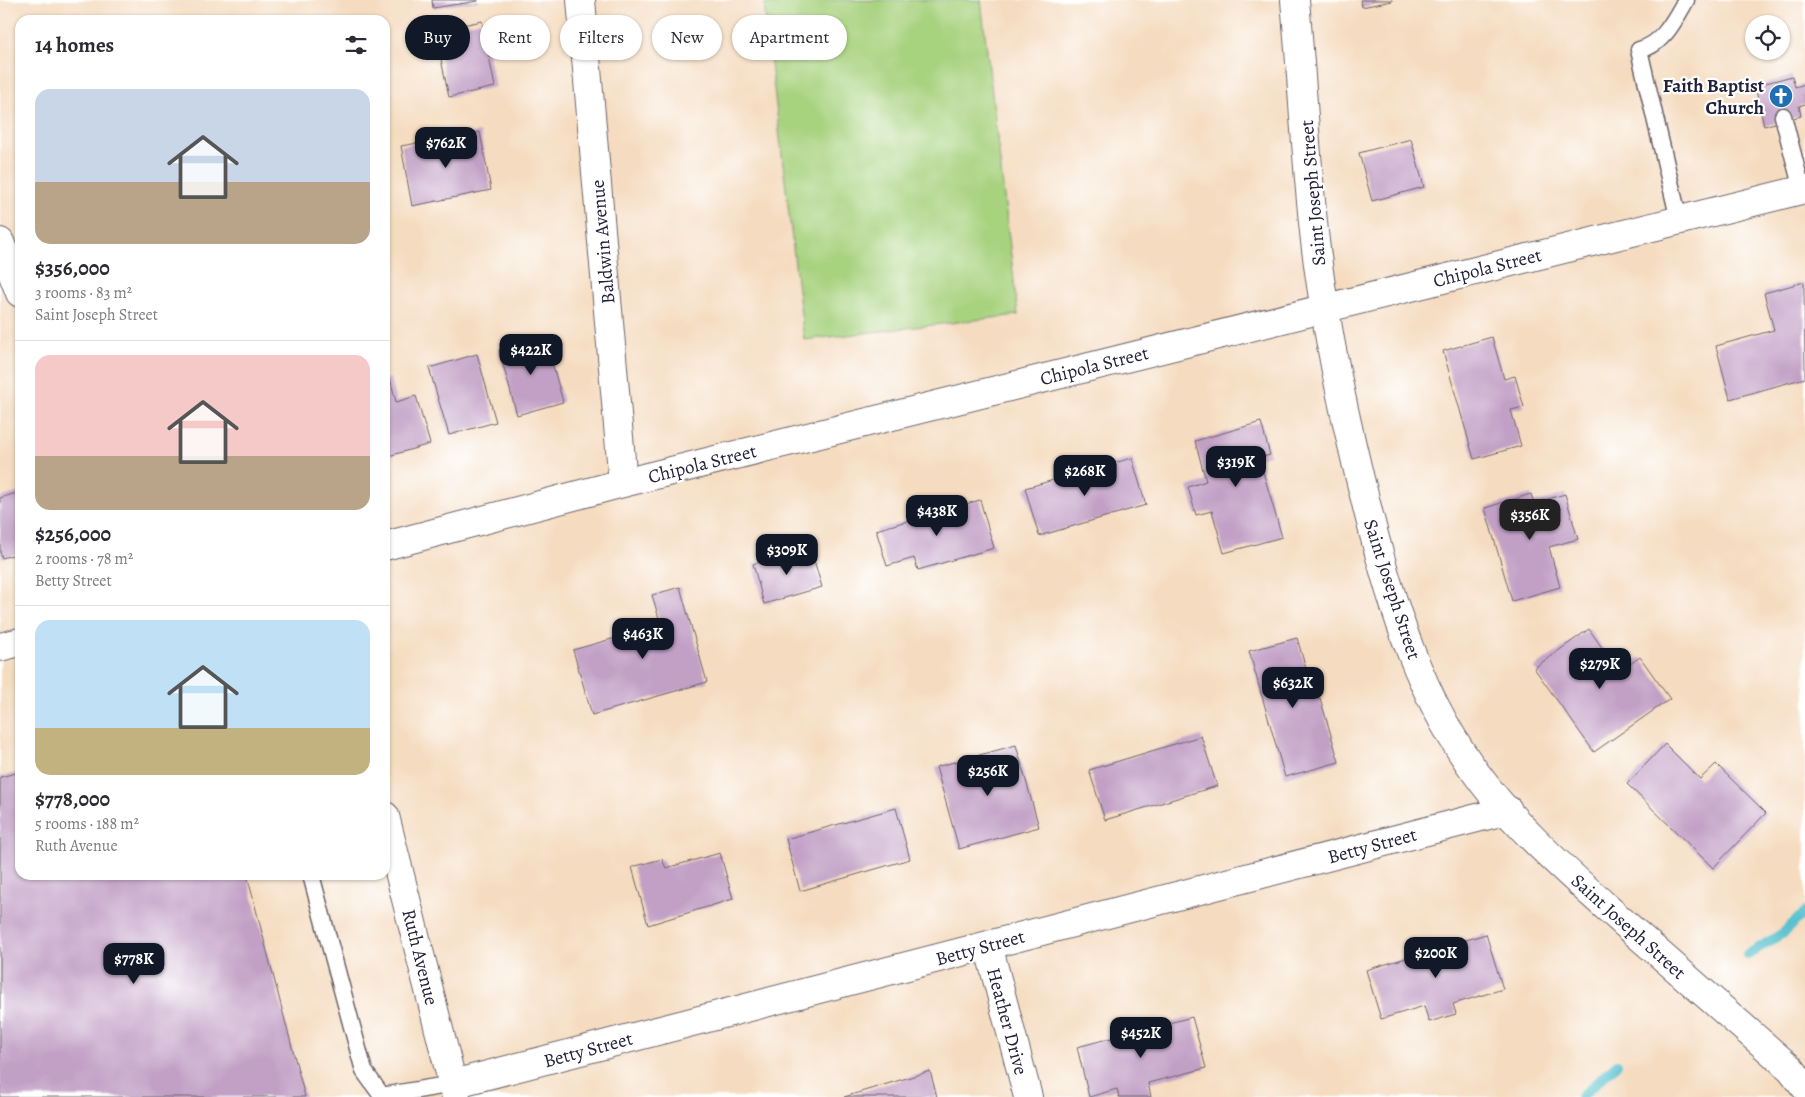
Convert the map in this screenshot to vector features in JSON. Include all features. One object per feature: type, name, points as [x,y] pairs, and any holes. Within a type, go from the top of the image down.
[{"type":"street","name":"Baldwin Avenue","points":[[581,0],[623,483]]},
{"type":"street","name":"Saint Joseph Street","points":[[1295,0],[1315,241],[1325,307],[1345,420],[1383,569],[1409,651],[1448,730],[1479,777],[1508,810],[1575,879],[1791,1069],[1805,1087]]},
{"type":"street","name":"Chipola Street","points":[[390,545],[623,483],[1803,189]]},
{"type":"street","points":[[0,242],[15,280]]},
{"type":"street","points":[[0,647],[15,643]]},
{"type":"street","name":"Betty Street","points":[[455,1090],[988,945],[1508,810]]},
{"type":"street","name":"Ruth Avenue","points":[[390,836],[455,1090]]},
{"type":"street","name":"Heather Drive","points":[[988,945],[1028,1097]]},
{"type":"lane","points":[[1679,220],[1639,50],[1651,45],[1668,30],[1686,0]]},
{"type":"lane","points":[[1783,116],[1803,189]]},
{"type":"lane","points":[[312,880],[364,1071],[382,1096],[455,1090]]},
{"type":"green space","points":[[804,0],[981,0],[1018,315],[804,340],[771,60],[847,60],[847,15],[765,15],[764,5]]},
{"type":"building","points":[[432,0],[478,0],[478,1],[433,8]]},
{"type":"building","points":[[1360,0],[1392,0],[1392,1],[1362,7]]},
{"type":"building","points":[[480,21],[480,60],[490,60],[495,87],[449,97],[441,60],[470,60],[470,24]]},
{"type":"building","name":"Faith Baptist Church","points":[[1792,76],[1795,87],[1805,84],[1805,104],[1799,106],[1801,116],[1764,126],[1755,86]]},
{"type":"building","points":[[480,132],[491,190],[412,206],[401,146]]},
{"type":"building","points":[[1411,139],[1424,187],[1372,201],[1359,153]]},
{"type":"building","points":[[1804,282],[1805,378],[1730,399],[1716,346],[1774,330],[1764,293]]},
{"type":"building","points":[[545,337],[563,402],[517,415],[499,350]]},
{"type":"building","points":[[1492,337],[1504,379],[1515,376],[1524,407],[1511,410],[1521,446],[1474,459],[1443,351]]},
{"type":"building","points":[[477,354],[496,422],[449,435],[429,368]]},
{"type":"building","points":[[390,378],[396,402],[416,396],[430,444],[390,456]]},
{"type":"building","points":[[1261,422],[1270,455],[1259,458],[1282,537],[1224,553],[1212,511],[1196,515],[1188,487],[1206,481],[1195,441]]},
{"type":"building","points":[[1132,458],[1146,505],[1039,536],[1025,488]]},
{"type":"building","points":[[15,494],[15,554],[2,558],[0,552],[0,498]]},
{"type":"building","points":[[1531,494],[1534,503],[1565,494],[1578,539],[1549,547],[1560,587],[1512,601],[1485,508]]},
{"type":"building","points":[[980,500],[994,548],[918,570],[914,558],[887,566],[876,530]]},
{"type":"building","points":[[810,547],[822,587],[764,604],[753,564]]},
{"type":"building","points":[[680,587],[707,682],[592,715],[573,650],[661,625],[652,595]]},
{"type":"building","points":[[1589,629],[1619,672],[1640,657],[1670,699],[1594,752],[1534,668]]},
{"type":"building","points":[[1297,638],[1315,699],[1320,698],[1339,762],[1285,777],[1249,651]]},
{"type":"building","points":[[1201,736],[1217,786],[1105,820],[1089,770]]},
{"type":"building","points":[[1665,744],[1700,779],[1716,764],[1766,813],[1713,868],[1627,784]]},
{"type":"building","points":[[1016,745],[1039,827],[959,849],[936,767]]},
{"type":"building","points":[[15,773],[15,880],[248,880],[305,1097],[0,1097],[0,777]]},
{"type":"building","points":[[896,808],[910,859],[800,891],[786,839]]},
{"type":"building","points":[[720,853],[733,899],[648,925],[632,867],[662,859],[666,868]]},
{"type":"building","points":[[1486,934],[1503,989],[1453,1004],[1456,1014],[1429,1022],[1424,1006],[1381,1019],[1366,970]]},
{"type":"building","points":[[1192,1017],[1206,1068],[1148,1083],[1151,1097],[1119,1097],[1117,1089],[1089,1097],[1077,1047]]},
{"type":"building","points":[[930,1071],[937,1097],[844,1097]]},
{"type":"waterway","points":[[1747,955],[1783,933],[1805,912]]},
{"type":"waterway","points":[[1581,1097],[1617,1064]]},
{"type":"place","name":"Faith Baptist Church","points":[[1781,96]]}]
